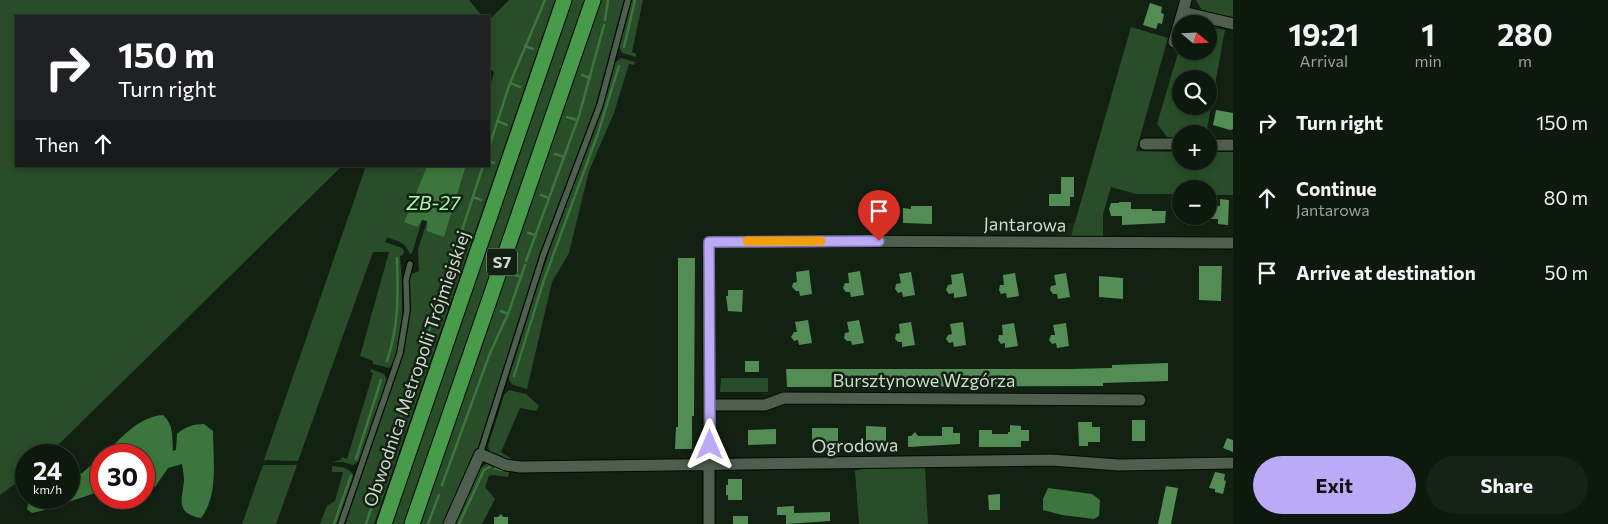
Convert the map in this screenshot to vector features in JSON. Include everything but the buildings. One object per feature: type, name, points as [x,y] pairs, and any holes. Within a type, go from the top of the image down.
[{"type":"highway","name":"Obwodnica Metropolii Trójmiejskiej","points":[[384,524],[564,0]]},
{"type":"highway","name":"S7","points":[[412,524],[593,0]]},
{"type":"street","points":[[1182,15],[1186,0]]},
{"type":"street","points":[[1183,12],[1199,18],[1233,24]]},
{"type":"street","points":[[1145,144],[1172,144]]},
{"type":"street","points":[[1217,145],[1233,145]]},
{"type":"street","name":"Jantarowa","points":[[816,241],[1233,244]]},
{"type":"street","points":[[709,259],[709,524]]},
{"type":"street","name":"Bursztynowe Wzgórza","points":[[710,405],[764,405],[784,398],[1140,400]]},
{"type":"street","name":"Ogrodowa","points":[[480,454],[506,465],[520,466],[1051,460],[1119,465],[1233,462]]},
{"type":"street","points":[[449,524],[480,454]]},
{"type":"lane","points":[[480,454],[543,256],[600,105],[628,0]]},
{"type":"lane","points":[[709,259],[709,242],[816,241]]},
{"type":"lane","points":[[341,524],[400,353],[407,310],[406,280],[410,264]]},
{"type":"shaded area","points":[[0,0],[469,0],[481,15],[15,15],[15,167],[341,167],[59,444],[15,444],[15,484],[0,495]]},
{"type":"shaded area","points":[[509,0],[555,0],[374,524],[345,524],[400,364],[408,325],[409,279],[412,274],[419,271],[418,249],[427,222],[444,236],[466,167],[490,167],[490,86],[494,72],[490,69],[490,19]]},
{"type":"shaded area","points":[[570,0],[586,0],[405,524],[389,524]]},
{"type":"shaded area","points":[[601,0],[624,0],[595,108],[542,248],[485,430],[476,456],[445,524],[420,524]]},
{"type":"shaded area","points":[[632,0],[643,0],[632,52],[636,54],[636,57],[622,53],[619,47]]},
{"type":"shaded area","points":[[1196,0],[1233,0],[1233,17],[1203,12]]},
{"type":"shaded area","points":[[1131,27],[1168,38],[1136,151],[1172,152],[1172,170],[1217,170],[1217,152],[1233,152],[1233,195],[1217,195],[1217,180],[1172,180],[1172,194],[1136,194],[1111,187],[1103,214],[1103,237],[1071,236]]},
{"type":"shaded area","points":[[1218,29],[1225,30],[1217,74],[1217,70],[1173,70],[1176,60],[1218,60]]},
{"type":"shaded area","points":[[621,58],[635,62],[634,65],[629,64],[614,113],[589,171],[569,253],[552,282],[527,389],[513,385],[509,377],[540,279],[597,123],[615,63]]},
{"type":"shaded area","points":[[1172,73],[1172,115],[1209,115],[1208,125],[1172,125],[1172,138],[1168,138],[1157,124]]},
{"type":"shaded area","points":[[366,167],[427,167],[404,222],[422,220],[412,253],[410,254],[406,247],[398,241],[387,237],[385,242],[402,248],[404,251],[403,255],[400,256],[401,332],[395,360],[389,368],[373,364],[373,361],[360,356],[389,252],[373,252],[298,461],[264,460]]},
{"type":"shaded area","points":[[1058,223],[1075,223],[1071,236],[1057,236]]},
{"type":"shaded area","points":[[371,369],[384,374],[387,380],[359,461],[353,465],[332,462],[341,460],[342,457],[347,459],[373,373],[370,372]]},
{"type":"shaded area","points":[[721,378],[768,378],[768,392],[720,392]]},
{"type":"shaded area","points":[[509,390],[526,394],[539,406],[536,411],[520,408],[501,452],[512,459],[511,463],[490,452],[488,446],[504,395]]},
{"type":"shaded area","points":[[487,463],[510,468],[508,477],[489,476],[485,487],[495,499],[482,524],[453,524],[478,470]]},
{"type":"shaded area","points":[[263,465],[297,465],[276,524],[242,524]]},
{"type":"shaded area","points":[[332,466],[349,470],[353,474],[353,478],[337,524],[320,524],[327,506],[335,501],[343,472],[332,472]]},
{"type":"shaded area","points":[[871,467],[925,467],[928,524],[859,524],[855,471]]},
{"type":"water","name":"ZB-27","points":[[427,167],[466,167],[444,237],[427,231],[427,221],[422,220],[417,227],[404,222]]},
{"type":"water","points":[[163,415],[167,419],[171,427],[173,451],[176,450],[177,434],[186,428],[204,424],[213,431],[213,487],[207,509],[201,518],[187,513],[182,505],[184,475],[182,464],[168,468],[155,487],[155,444],[115,444],[130,429],[154,417]]},
{"type":"water","points":[[90,466],[90,495],[80,498],[80,474]]},
{"type":"water","points":[[1048,488],[1092,494],[1100,500],[1099,516],[1094,519],[1062,515],[1043,510],[1043,499]]},
{"type":"water","points":[[27,509],[48,509],[45,510],[32,513]]},
{"type":"waterway","points":[[490,144],[510,83],[545,0]]},
{"type":"waterway","points":[[605,20],[608,0]]},
{"type":"waterway","points":[[624,47],[635,0]]},
{"type":"waterway","points":[[526,261],[579,116],[604,25]]},
{"type":"waterway","points":[[525,46],[533,49]]},
{"type":"waterway","points":[[514,376],[544,280],[598,133],[619,66]]},
{"type":"waterway","points":[[582,75],[590,78]]},
{"type":"waterway","points":[[510,83],[520,87]]},
{"type":"waterway","points":[[567,117],[577,120]]},
{"type":"waterway","points":[[497,121],[507,125]]},
{"type":"waterway","points":[[555,154],[564,157]]},
{"type":"waterway","points":[[490,161],[494,163]]},
{"type":"waterway","points":[[366,524],[483,167]]},
{"type":"waterway","points":[[541,195],[549,198]]},
{"type":"waterway","points":[[473,197],[481,200]]},
{"type":"waterway","points":[[528,233],[536,235]]},
{"type":"waterway","points":[[460,236],[468,239]]},
{"type":"waterway","points":[[387,361],[396,323],[397,258]]},
{"type":"waterway","points":[[442,485],[490,353],[508,314],[525,265]]},
{"type":"waterway","points":[[447,274],[455,277]]},
{"type":"waterway","points":[[513,274],[521,277]]},
{"type":"waterway","points":[[501,311],[508,314]]},
{"type":"waterway","points":[[435,312],[442,314]]},
{"type":"waterway","points":[[356,459],[381,380]]},
{"type":"waterway","points":[[459,524],[484,470],[490,467]]},
{"type":"waterway","points":[[495,468],[503,470]]},
{"type":"waterway","points":[[334,524],[351,476]]},
{"type":"waterway","points":[[428,524],[439,495]]},
{"type":"slow traffic","points":[[747,241],[821,241]]},
{"type":"route","points":[[710,445],[709,242],[879,241]]}]
